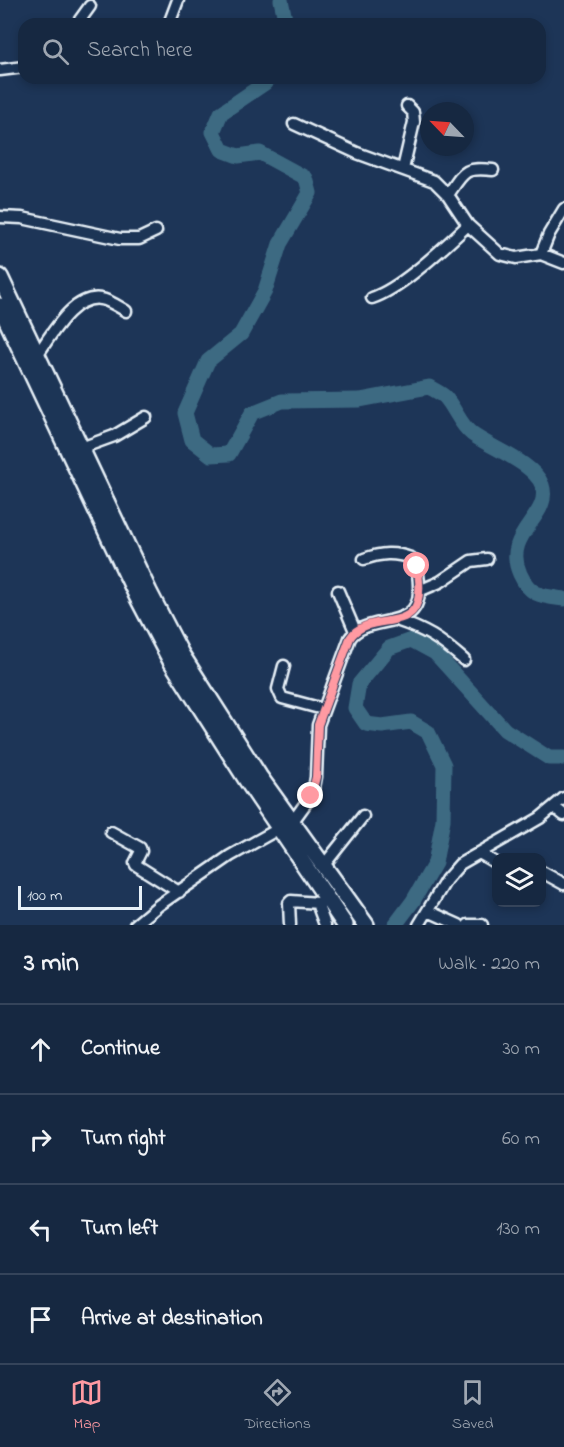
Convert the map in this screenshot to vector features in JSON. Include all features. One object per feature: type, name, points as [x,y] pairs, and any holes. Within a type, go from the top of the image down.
[{"type":"highway","points":[[0,277],[149,592],[182,654],[260,776],[323,900],[345,925]]},
{"type":"highway","points":[[0,306],[137,596],[171,661],[216,733],[286,825],[324,865],[365,924]]},
{"type":"street","points":[[172,18],[178,0]]},
{"type":"street","points":[[81,18],[90,6]]},
{"type":"street","points":[[0,70],[18,68]]},
{"type":"street","points":[[403,169],[414,122],[413,112],[406,106]]},
{"type":"street","points":[[294,124],[357,153],[435,181],[448,195],[468,225],[491,247],[511,258],[541,254],[564,263]]},
{"type":"street","points":[[448,195],[467,171],[473,168],[494,170]]},
{"type":"street","points":[[541,254],[549,234],[564,209]]},
{"type":"street","points":[[0,217],[22,218],[120,239],[139,238],[156,231]]},
{"type":"street","points":[[372,298],[390,290],[440,251],[468,225]]},
{"type":"street","points":[[37,355],[78,303],[91,299],[102,299],[126,311]]},
{"type":"street","points":[[81,448],[114,436],[146,417]]},
{"type":"street","points":[[135,925],[230,856],[286,825],[311,796],[316,777],[318,725],[350,638],[354,631],[405,617],[415,607],[419,591],[417,566],[411,558],[391,553],[364,559]]},
{"type":"street","points":[[419,591],[440,582],[471,561],[487,559]]},
{"type":"street","points":[[338,591],[354,631]]},
{"type":"street","points":[[396,620],[422,629],[440,639],[464,660]]},
{"type":"street","points":[[284,666],[278,689],[282,698],[323,709]]},
{"type":"street","points":[[419,925],[451,873],[460,864],[540,818],[564,798]]},
{"type":"street","points":[[554,807],[564,815]]},
{"type":"street","points":[[324,865],[363,816]]},
{"type":"street","points":[[111,832],[140,848],[136,865],[179,892]]},
{"type":"street","points":[[479,853],[492,861]]},
{"type":"street","points":[[546,874],[564,884]]},
{"type":"street","points":[[290,925],[289,903],[291,901],[323,900],[325,925]]},
{"type":"street","points":[[428,911],[459,925]]},
{"type":"street","points":[[468,925],[482,925]]},
{"type":"waterway","points":[[281,0],[285,18]]},
{"type":"waterway","points":[[264,84],[221,113],[213,132],[222,150],[238,156],[260,153],[306,178],[310,193],[280,244],[265,291],[241,334],[208,361],[185,413],[192,440],[211,455],[229,454],[252,413],[282,401],[360,400],[429,387],[445,397],[472,434],[511,456],[537,477],[542,485],[541,507],[522,536],[517,547],[516,560],[520,574],[532,591],[543,596],[564,599]]},
{"type":"waterway","points":[[395,925],[413,901],[435,863],[443,820],[444,765],[428,732],[411,722],[382,726],[366,724],[355,708],[359,684],[389,648],[411,640],[435,653],[505,730],[549,758],[564,758]]},
{"type":"route","points":[[311,796],[316,777],[318,725],[350,638],[354,631],[405,617],[415,607],[420,595],[417,566]]}]
